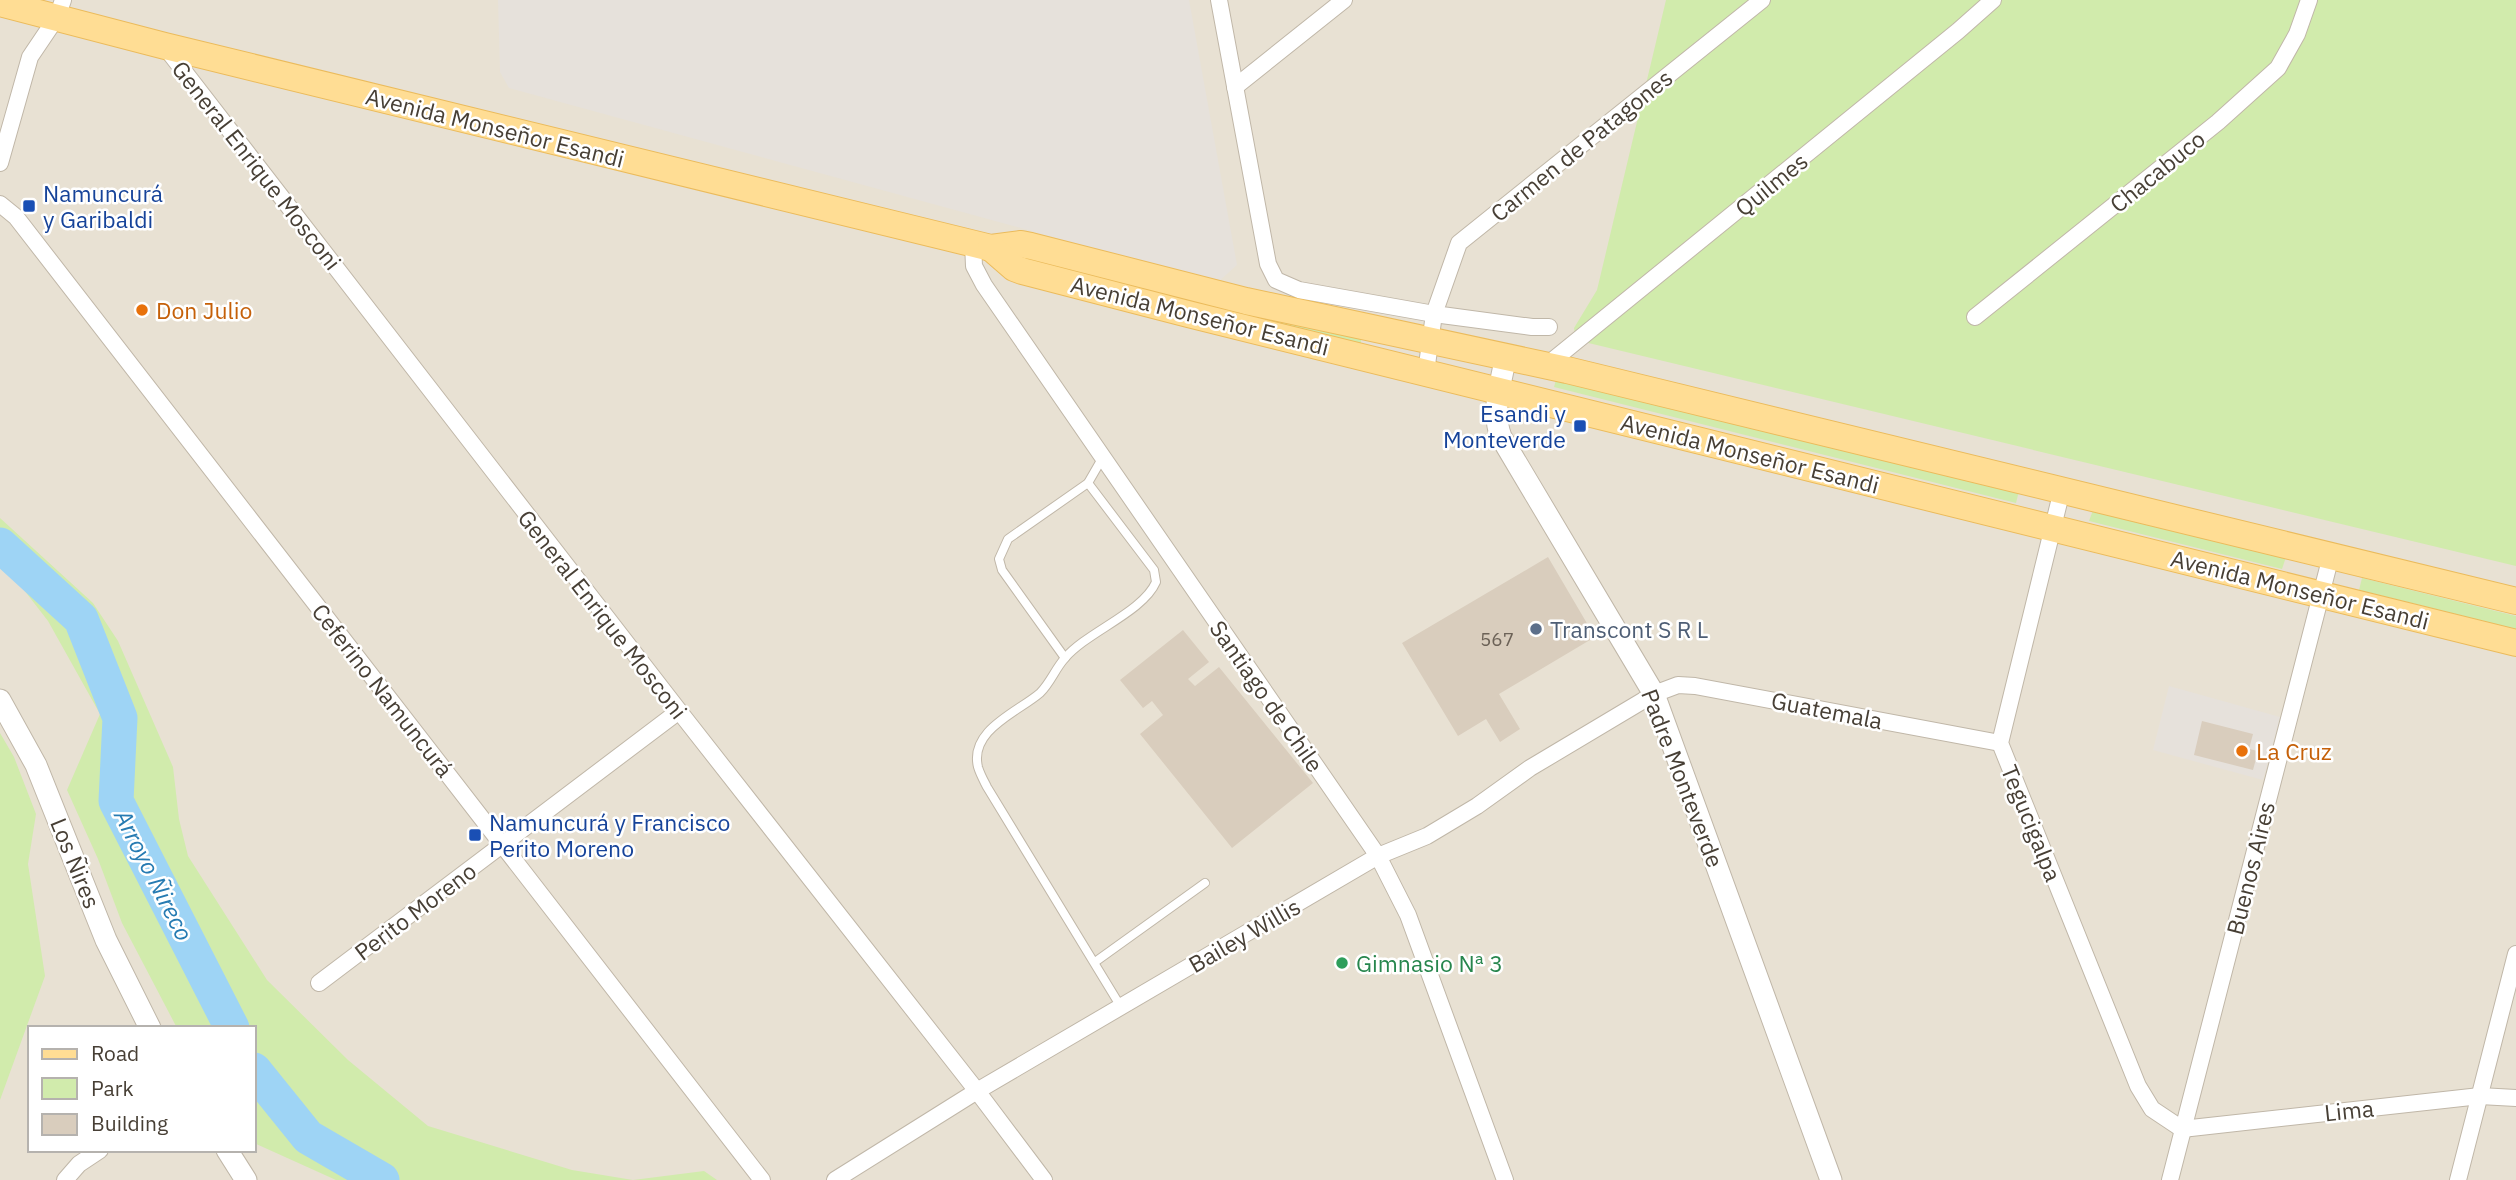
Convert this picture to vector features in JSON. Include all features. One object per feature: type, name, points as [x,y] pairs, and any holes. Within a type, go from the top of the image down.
[{"type":"main road","name":"Avenida Monseñor Esandi","points":[[0,3],[60,9],[165,46],[982,245],[1031,246],[1246,301],[1547,365],[2516,601]]},
{"type":"main road","name":"Avenida Monseñor Esandi","points":[[982,245],[1022,271],[1499,392],[2516,643]]},
{"type":"street","points":[[1219,0],[1268,264],[1276,280],[1299,289],[1434,314],[1549,327]]},
{"type":"street","points":[[1235,87],[1344,0]]},
{"type":"street","name":"Carmen de Patagones","points":[[1426,372],[1434,314],[1459,243],[1762,0]]},
{"type":"street","name":"Quilmes","points":[[1547,365],[1993,0]]},
{"type":"street","name":"Chacabuco","points":[[1975,317],[2218,122],[2277,68],[2297,34],[2309,0]]},
{"type":"street","points":[[0,163],[30,57],[60,9]]},
{"type":"street","name":"General Enrique Mosconi","points":[[165,46],[1044,1180]]},
{"type":"street","name":"Ceferino Namuncurá","points":[[0,204],[16,217],[762,1180]]},
{"type":"street","name":"Santiago de Chile","points":[[982,245],[972,259],[976,273],[1378,856],[1408,915],[1505,1180]]},
{"type":"street","name":"Padre Monteverde","points":[[1506,356],[1496,424],[1501,438],[1654,694],[1831,1180]]},
{"type":"street","name":"Tegucigalpa","points":[[2062,490],[2000,743],[2138,1086],[2152,1109],[2182,1129]]},
{"type":"street","name":"Buenos Aires","points":[[2170,1180],[2331,556]]},
{"type":"street","name":"Guatemala","points":[[1654,694],[1678,685],[1695,686],[2000,743]]},
{"type":"street","name":"Bailey Willis","points":[[835,1180],[977,1091],[1378,856],[1427,836],[1477,806],[1530,768],[1654,694]]},
{"type":"street","name":"Los Ñires","points":[[0,700],[36,765],[106,940],[149,1026]]},
{"type":"street","name":"Perito Moreno","points":[[319,983],[679,712]]},
{"type":"street","points":[[2458,1180],[2516,954]]},
{"type":"street","name":"Lima","points":[[2182,1129],[2480,1096],[2516,1098]]},
{"type":"street","points":[[65,1180],[79,1164],[97,1152]]},
{"type":"street","points":[[228,1152],[246,1180]]},
{"type":"lane","points":[[1065,658],[1002,570],[999,559],[1008,538],[1088,483],[1103,457]]},
{"type":"lane","points":[[1088,483],[1154,570],[1156,582],[1146,597],[1065,658],[1053,679],[1039,694],[994,726],[983,738],[977,752],[978,766],[986,787],[1096,962],[1121,1007]]},
{"type":"lane","points":[[1096,962],[1205,883]]},
{"type":"shaded area","points":[[0,0],[2516,0],[2516,1180],[0,1180]]},
{"type":"shaded area","points":[[498,0],[1189,0],[1237,265],[1218,282],[509,88],[500,72]]},
{"type":"shaded area","points":[[2169,686],[2280,717],[2263,780],[2153,750]]},
{"type":"green space","points":[[1666,0],[2516,0],[2516,566],[1576,340],[1574,328],[1597,290]]},
{"type":"green space","points":[[1032,256],[1361,338],[1361,346],[1030,262]]},
{"type":"green space","points":[[1557,376],[2019,491],[2016,503],[1554,387]]},
{"type":"green space","points":[[2093,510],[2286,557],[2282,569],[2089,521]]},
{"type":"green space","points":[[0,518],[93,603],[118,641],[173,767],[179,819],[188,856],[267,980],[348,1060],[428,1126],[572,1170],[633,1180],[336,1180],[256,1144],[256,1026],[176,1026],[122,923],[98,859],[67,790],[100,714],[48,621],[0,559]]},
{"type":"green space","points":[[2362,578],[2516,616],[2516,629],[2359,590]]},
{"type":"green space","points":[[0,733],[14,757],[36,814],[28,864],[45,976],[0,1100]]},
{"type":"green space","points":[[704,1171],[717,1180],[633,1180]]},
{"type":"building","points":[[1548,557],[1595,637],[1499,694],[1520,729],[1500,742],[1486,719],[1458,736],[1402,643]]},
{"type":"building","points":[[1183,630],[1209,662],[1188,679],[1195,686],[1219,667],[1313,783],[1232,848],[1140,734],[1163,715],[1152,701],[1143,708],[1120,680]]},
{"type":"building","points":[[2202,721],[2253,734],[2249,749],[2258,751],[2253,770],[2194,755]]},
{"type":"waterway","name":"Arroyo Ñireco","points":[[0,545],[81,619],[120,718],[116,801],[231,1026]]},
{"type":"waterway","name":"Arroyo Ñireco","points":[[256,1072],[308,1137],[382,1180]]},
{"type":"place","name":"Namuncurá y Garibaldi","points":[[29,206]]},
{"type":"place","name":"Don Julio","points":[[142,310]]},
{"type":"place","name":"Esandi y Monteverde","points":[[1580,426]]},
{"type":"place","name":"Transcont S R L","points":[[1536,629]]},
{"type":"place","name":"La Cruz","points":[[2242,751]]},
{"type":"place","name":"Namuncurá y Francisco Perito Moreno","points":[[475,835]]},
{"type":"place","name":"Gimnasio Nª 3","points":[[1342,963]]}]
